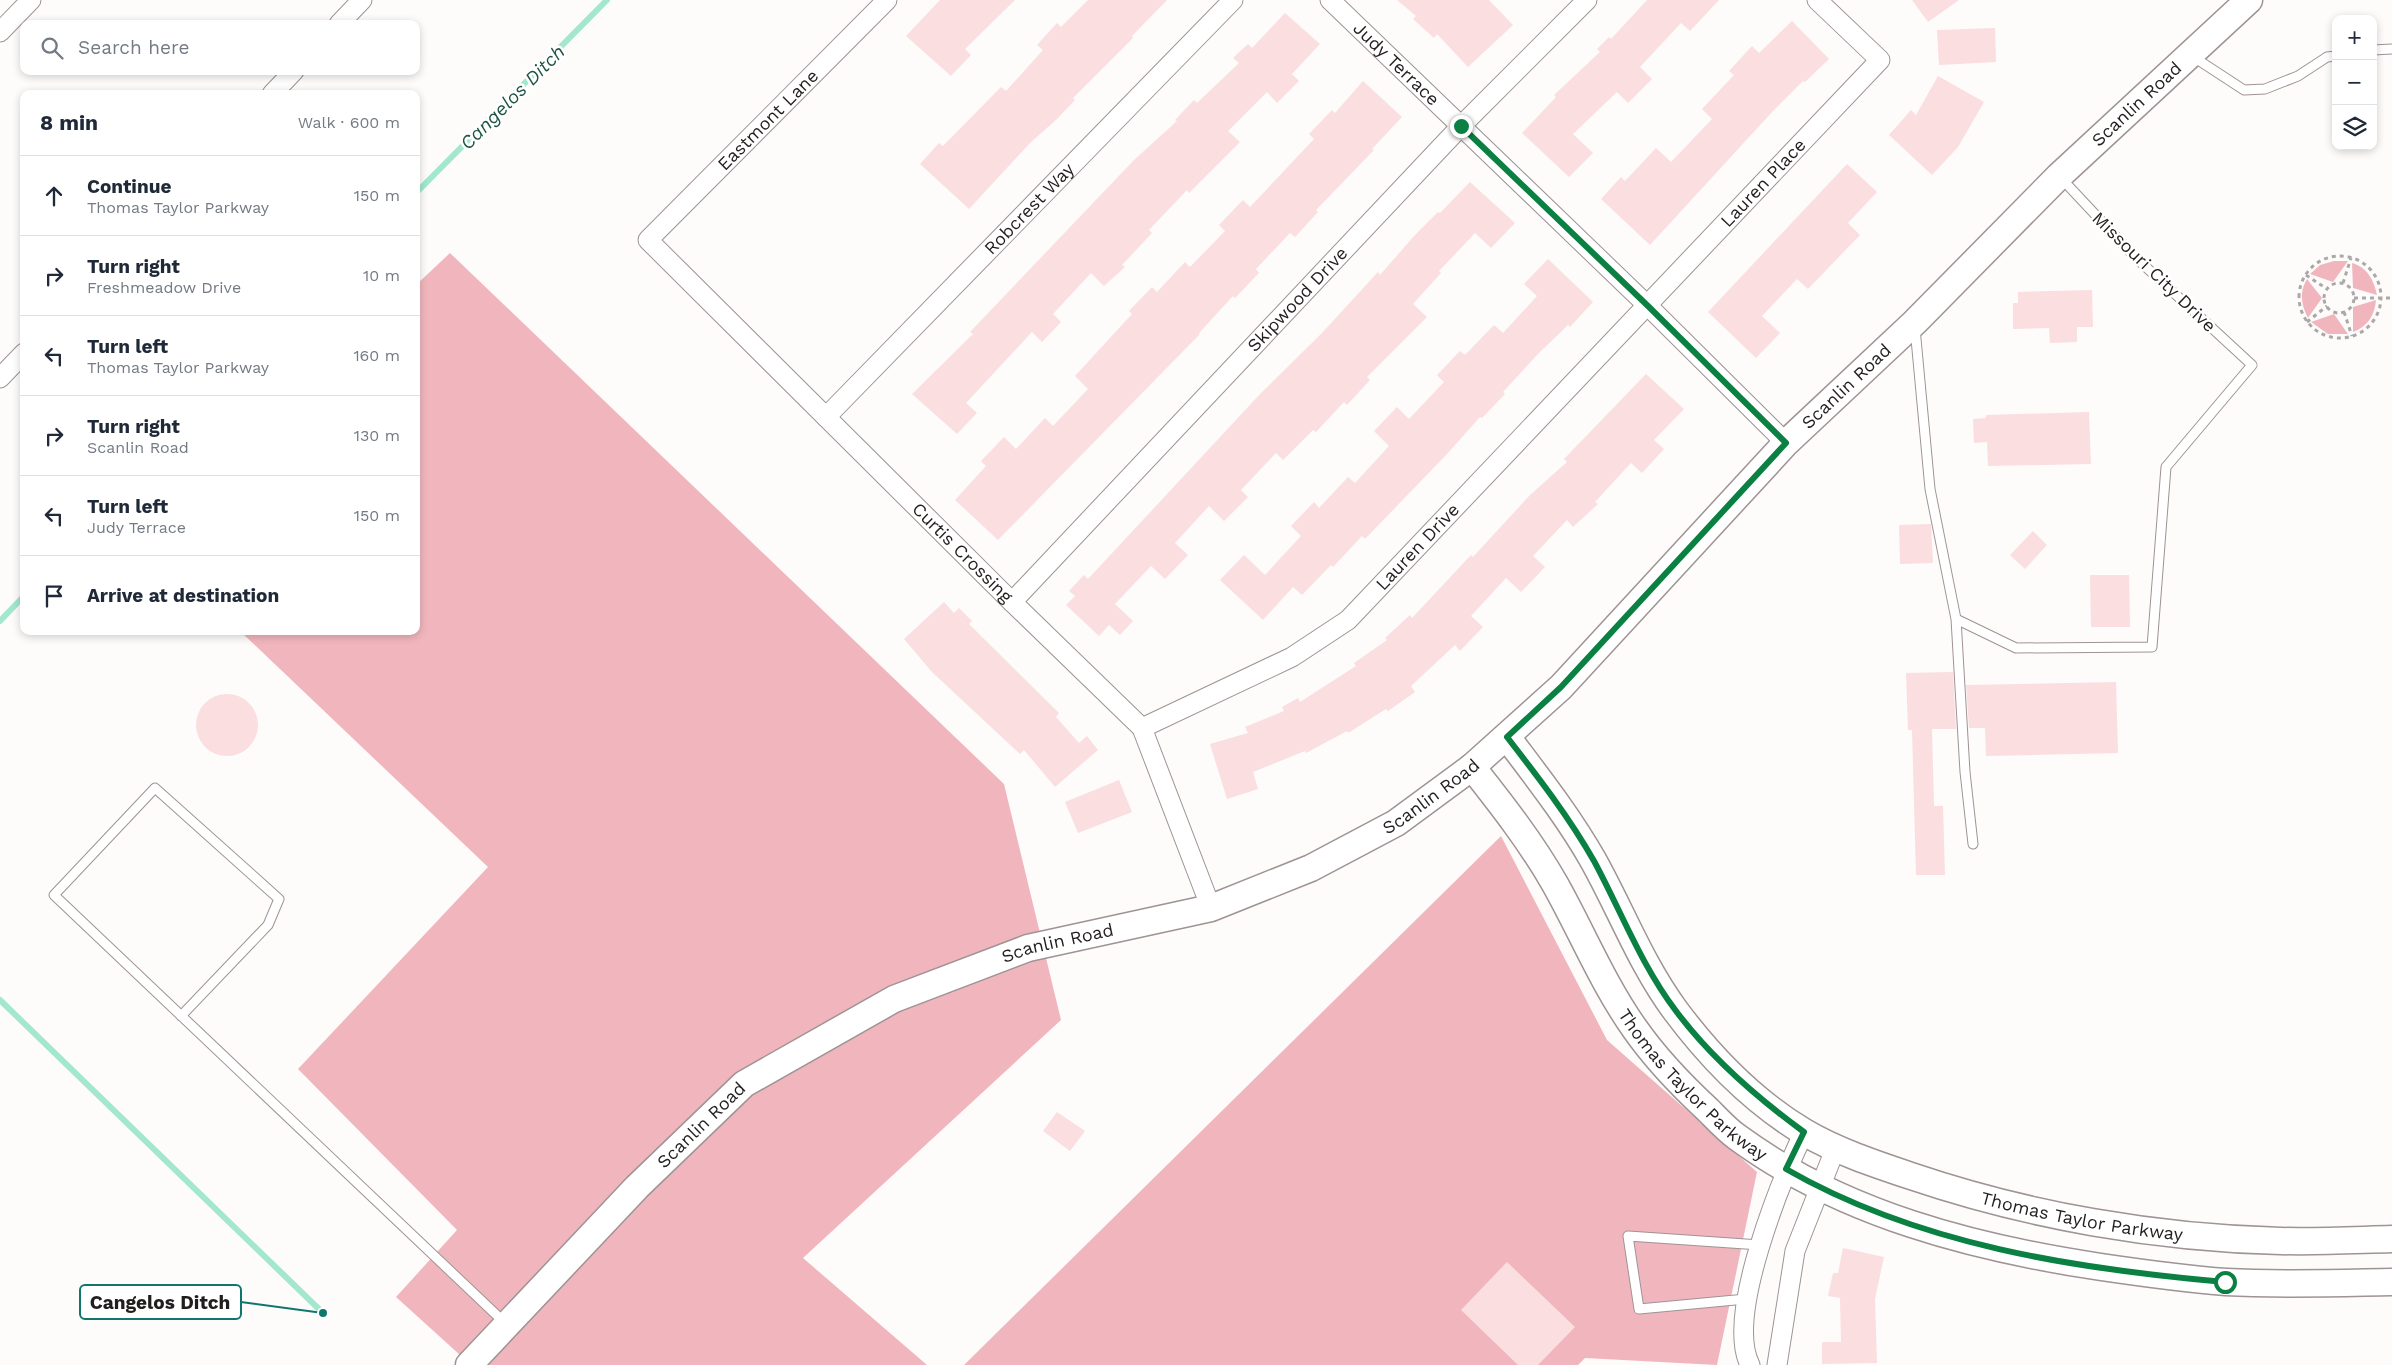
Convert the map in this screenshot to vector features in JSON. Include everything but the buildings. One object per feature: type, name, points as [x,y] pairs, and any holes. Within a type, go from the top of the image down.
[{"type":"street","points":[[0,32],[31,0]]},
{"type":"street","points":[[344,20],[362,0]]},
{"type":"street","name":"Eastmont Lane","points":[[648,240],[887,0]]},
{"type":"street","name":"Robcrest Way","points":[[826,418],[1233,0]]},
{"type":"street","name":"Judy Terrace","points":[[1330,0],[1648,306],[1786,443]]},
{"type":"street","name":"Skipwood Drive","points":[[1012,602],[1461,126],[1587,0]]},
{"type":"street","name":"Lauren Place","points":[[1648,306],[1880,60],[1817,0]]},
{"type":"street","name":"Scanlin Road","points":[[469,1365],[637,1187],[744,1084],[894,998],[1028,948],[1211,908],[1311,868],[1396,823],[1472,767],[1561,687],[1786,443],[1915,322],[2059,176],[2249,0]]},
{"type":"street","points":[[276,90],[290,75]]},
{"type":"street","name":"Curtis Crossing","points":[[648,240],[1012,602],[1142,728],[1211,908]]},
{"type":"street","name":"Lauren Drive","points":[[1142,728],[1292,657],[1348,620],[1648,306]]},
{"type":"street","points":[[0,378],[20,357]]},
{"type":"street","name":"Thomas Taylor Parkway","points":[[1507,737],[1564,814],[1593,861],[1648,970],[1676,1010],[1716,1059],[1762,1102],[1804,1132],[1875,1164],[1931,1183],[1996,1201],[2076,1219],[2166,1231],[2264,1240],[2392,1239]]},
{"type":"street","name":"Thomas Taylor Parkway","points":[[1472,767],[1517,823],[1550,876],[1613,994],[1635,1030],[1674,1078],[1735,1136],[1819,1188],[1921,1227],[1983,1244],[2066,1262],[2162,1276],[2225,1282],[2286,1284],[2392,1282]]},
{"type":"street","points":[[1750,1365],[1744,1354],[1746,1299],[1760,1245],[1786,1169],[1804,1132]]},
{"type":"street","points":[[1777,1365],[1795,1251],[1836,1147]]},
{"type":"lane","points":[[2377,50],[2392,49]]},
{"type":"lane","points":[[2190,55],[2244,90],[2265,89],[2298,76],[2327,57],[2332,56]]},
{"type":"lane","name":"Missouri City Drive","points":[[1956,619],[2016,648],[2152,647],[2166,468],[2252,365],[2134,257],[2059,176]]},
{"type":"lane","points":[[1915,322],[1930,489],[1956,619],[1965,772],[1973,844]]},
{"type":"lane","points":[[181,1016],[268,925],[279,900],[154,788],[54,895],[181,1016],[507,1325]]},
{"type":"lane","points":[[1746,1299],[1639,1309],[1628,1236],[1760,1245]]},
{"type":"path","points":[[2336,256],[2351,258],[2363,263],[2372,272],[2379,284],[2381,298],[2379,311],[2372,323],[2362,332],[2352,336],[2336,338],[2322,335],[2307,322],[2299,304],[2299,290],[2312,267],[2336,256]]},
{"type":"path","points":[[2343,283],[2351,258]]},
{"type":"path","points":[[2306,275],[2327,290]]},
{"type":"path","points":[[2343,283],[2350,288],[2354,298],[2351,306],[2344,312],[2334,312],[2327,306],[2324,296],[2332,284],[2343,283]]},
{"type":"path","points":[[2354,298],[2392,298]]},
{"type":"path","points":[[2307,322],[2327,306]]},
{"type":"path","points":[[2344,312],[2352,336]]},
{"type":"shaded area","points":[[450,253],[1004,784],[1061,1020],[803,1258],[927,1365],[471,1365],[396,1297],[457,1230],[298,1069],[488,867],[244,635],[420,635],[420,281]]},
{"type":"shaded area","points":[[2334,261],[2348,261],[2333,282],[2310,274],[2320,265]]},
{"type":"shaded area","points":[[2352,263],[2366,271],[2374,284],[2377,295],[2353,288]]},
{"type":"shaded area","points":[[2307,279],[2322,298],[2308,318],[2302,298],[2304,284]]},
{"type":"shaded area","points":[[2376,300],[2370,319],[2363,327],[2353,332],[2353,307]]},
{"type":"shaded area","points":[[2334,314],[2348,334],[2328,334],[2311,322]]},
{"type":"shaded area","points":[[1501,836],[1607,1040],[1757,1172],[1717,1365],[1585,1358],[1578,1365],[964,1365]]},
{"type":"waterway","name":"Cangelos Ditch","points":[[420,189],[607,0]]},
{"type":"waterway","name":"Cangelos Ditch","points":[[0,621],[20,600]]},
{"type":"waterway","name":"Cangelos Ditch","points":[[0,1000],[323,1313]]},
{"type":"place","name":"Cangelos Ditch","points":[[323,1313]]},
{"type":"route","points":[[1461,126],[1648,306],[1786,443],[1561,687],[1507,737],[1560,806],[1593,861],[1648,970],[1676,1010],[1716,1059],[1762,1102],[1804,1132],[1786,1169],[1819,1188],[1921,1227],[1983,1244],[2066,1262],[2162,1276],[2225,1282]]}]
